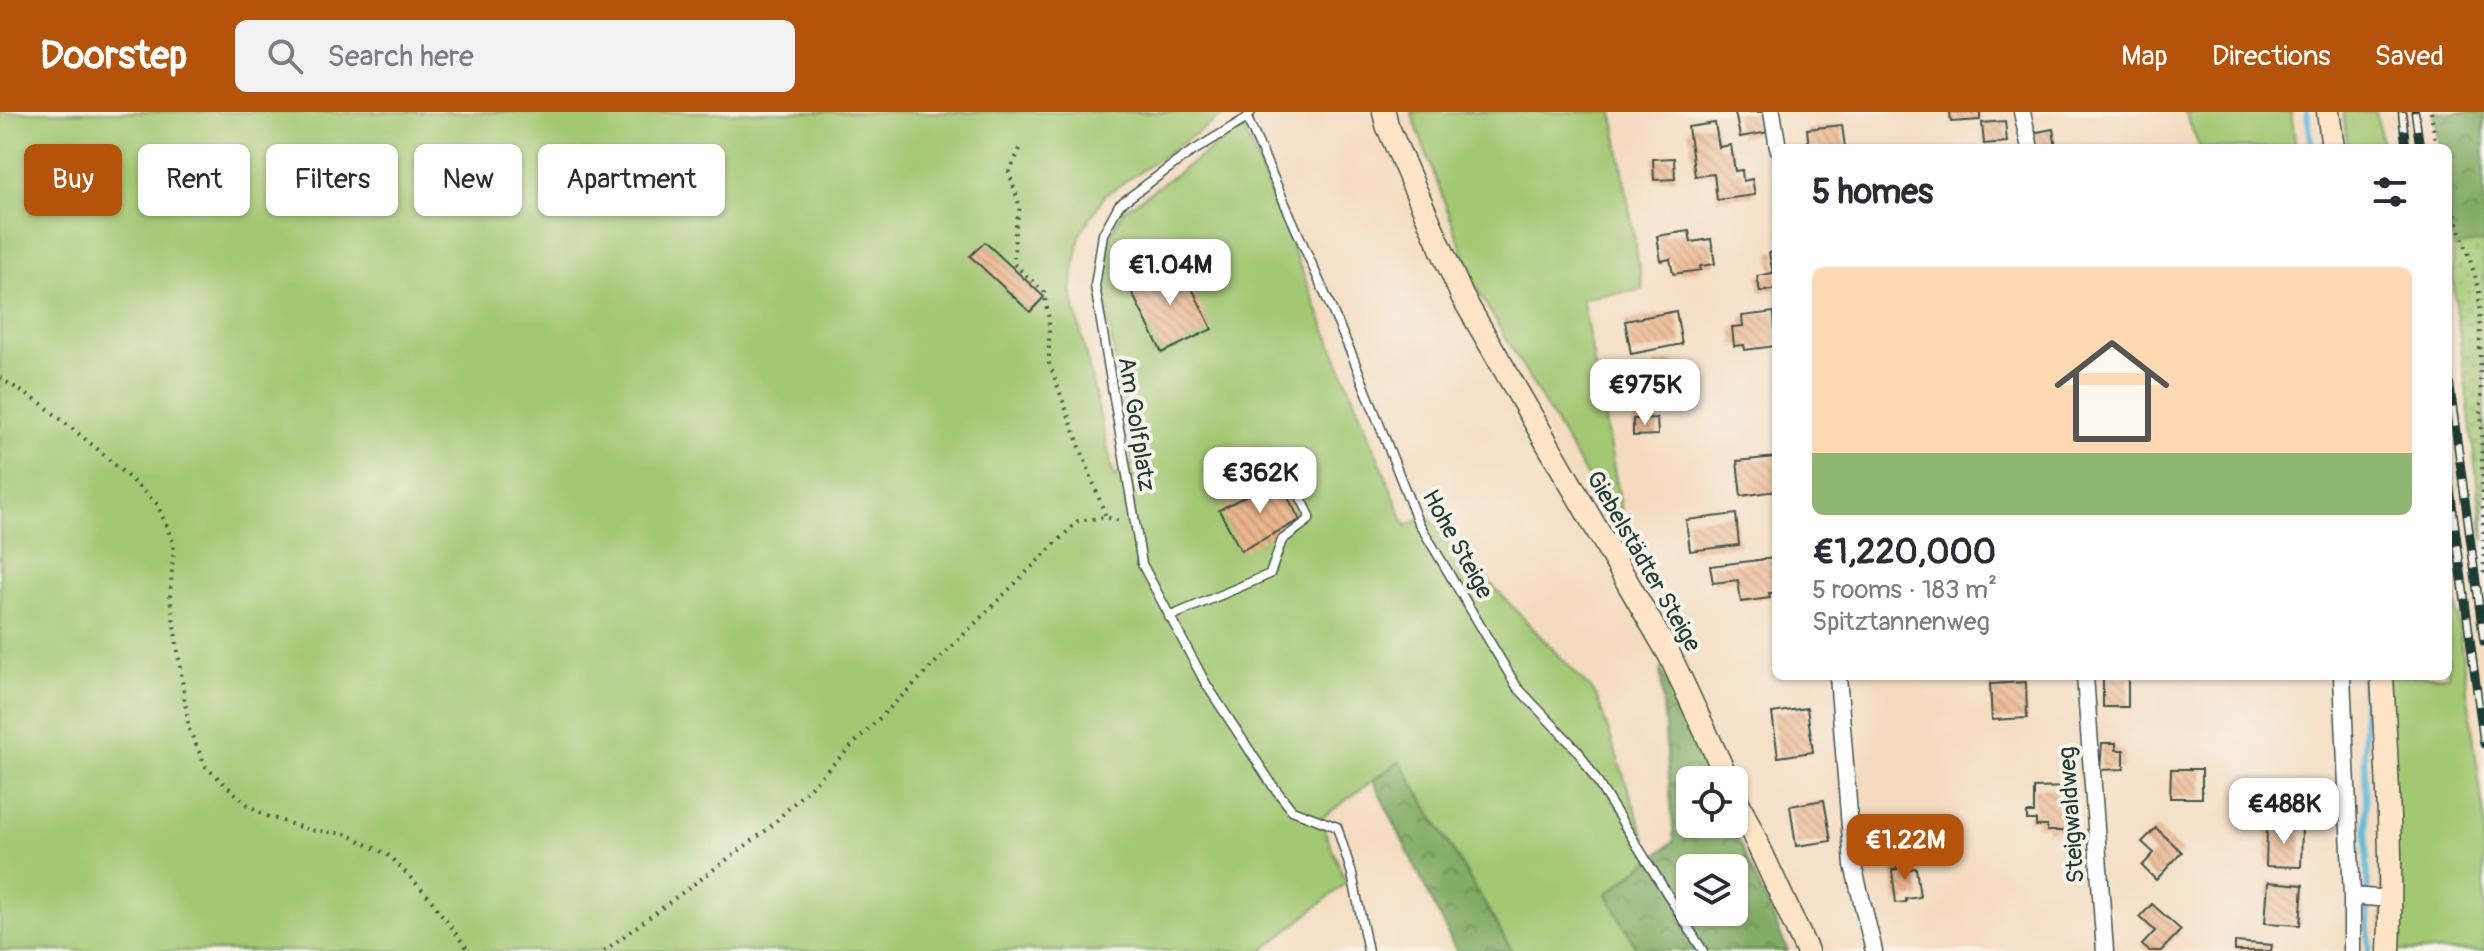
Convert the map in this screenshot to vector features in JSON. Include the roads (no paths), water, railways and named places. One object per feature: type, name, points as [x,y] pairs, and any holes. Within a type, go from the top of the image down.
[{"type":"main road","name":"Giebelstädter Steige","points":[[1384,112],[1462,296],[1670,656],[1721,766]]},
{"type":"main road","points":[[2328,112],[2332,144]]},
{"type":"main road","points":[[2382,680],[2390,806],[2386,899],[2389,951]]},
{"type":"main road","points":[[1748,823],[1807,951]]},
{"type":"street","points":[[1772,112],[1777,144]]},
{"type":"street","points":[[2022,112],[2029,144]]},
{"type":"street","points":[[1838,680],[1853,865],[1874,951]]},
{"type":"street","name":"Steigwaldweg","points":[[2085,680],[2105,951]]},
{"type":"street","points":[[2342,680],[2356,896],[2352,951]]},
{"type":"street","points":[[2356,896],[2386,899]]},
{"type":"lane","name":"Am Golfplatz","points":[[1249,115],[1185,156],[1119,205],[1103,234],[1095,286],[1142,564],[1206,684],[1273,786],[1292,810],[1337,827],[1352,874],[1368,951]]},
{"type":"lane","name":"Hohe Steige","points":[[1249,115],[1352,355],[1417,520],[1517,687],[1578,751],[1703,951]]},
{"type":"lane","points":[[1169,617],[1270,574],[1282,540],[1309,520],[1293,482]]},
{"type":"waterway","points":[[2307,112],[2311,144]]},
{"type":"waterway","points":[[2363,680],[2369,951]]},
{"type":"railway","points":[[2402,112],[2406,144]]},
{"type":"railway","points":[[2415,112],[2419,144]]},
{"type":"railway","points":[[2452,402],[2484,642]]},
{"type":"railway","points":[[2452,504],[2484,744]]}]
